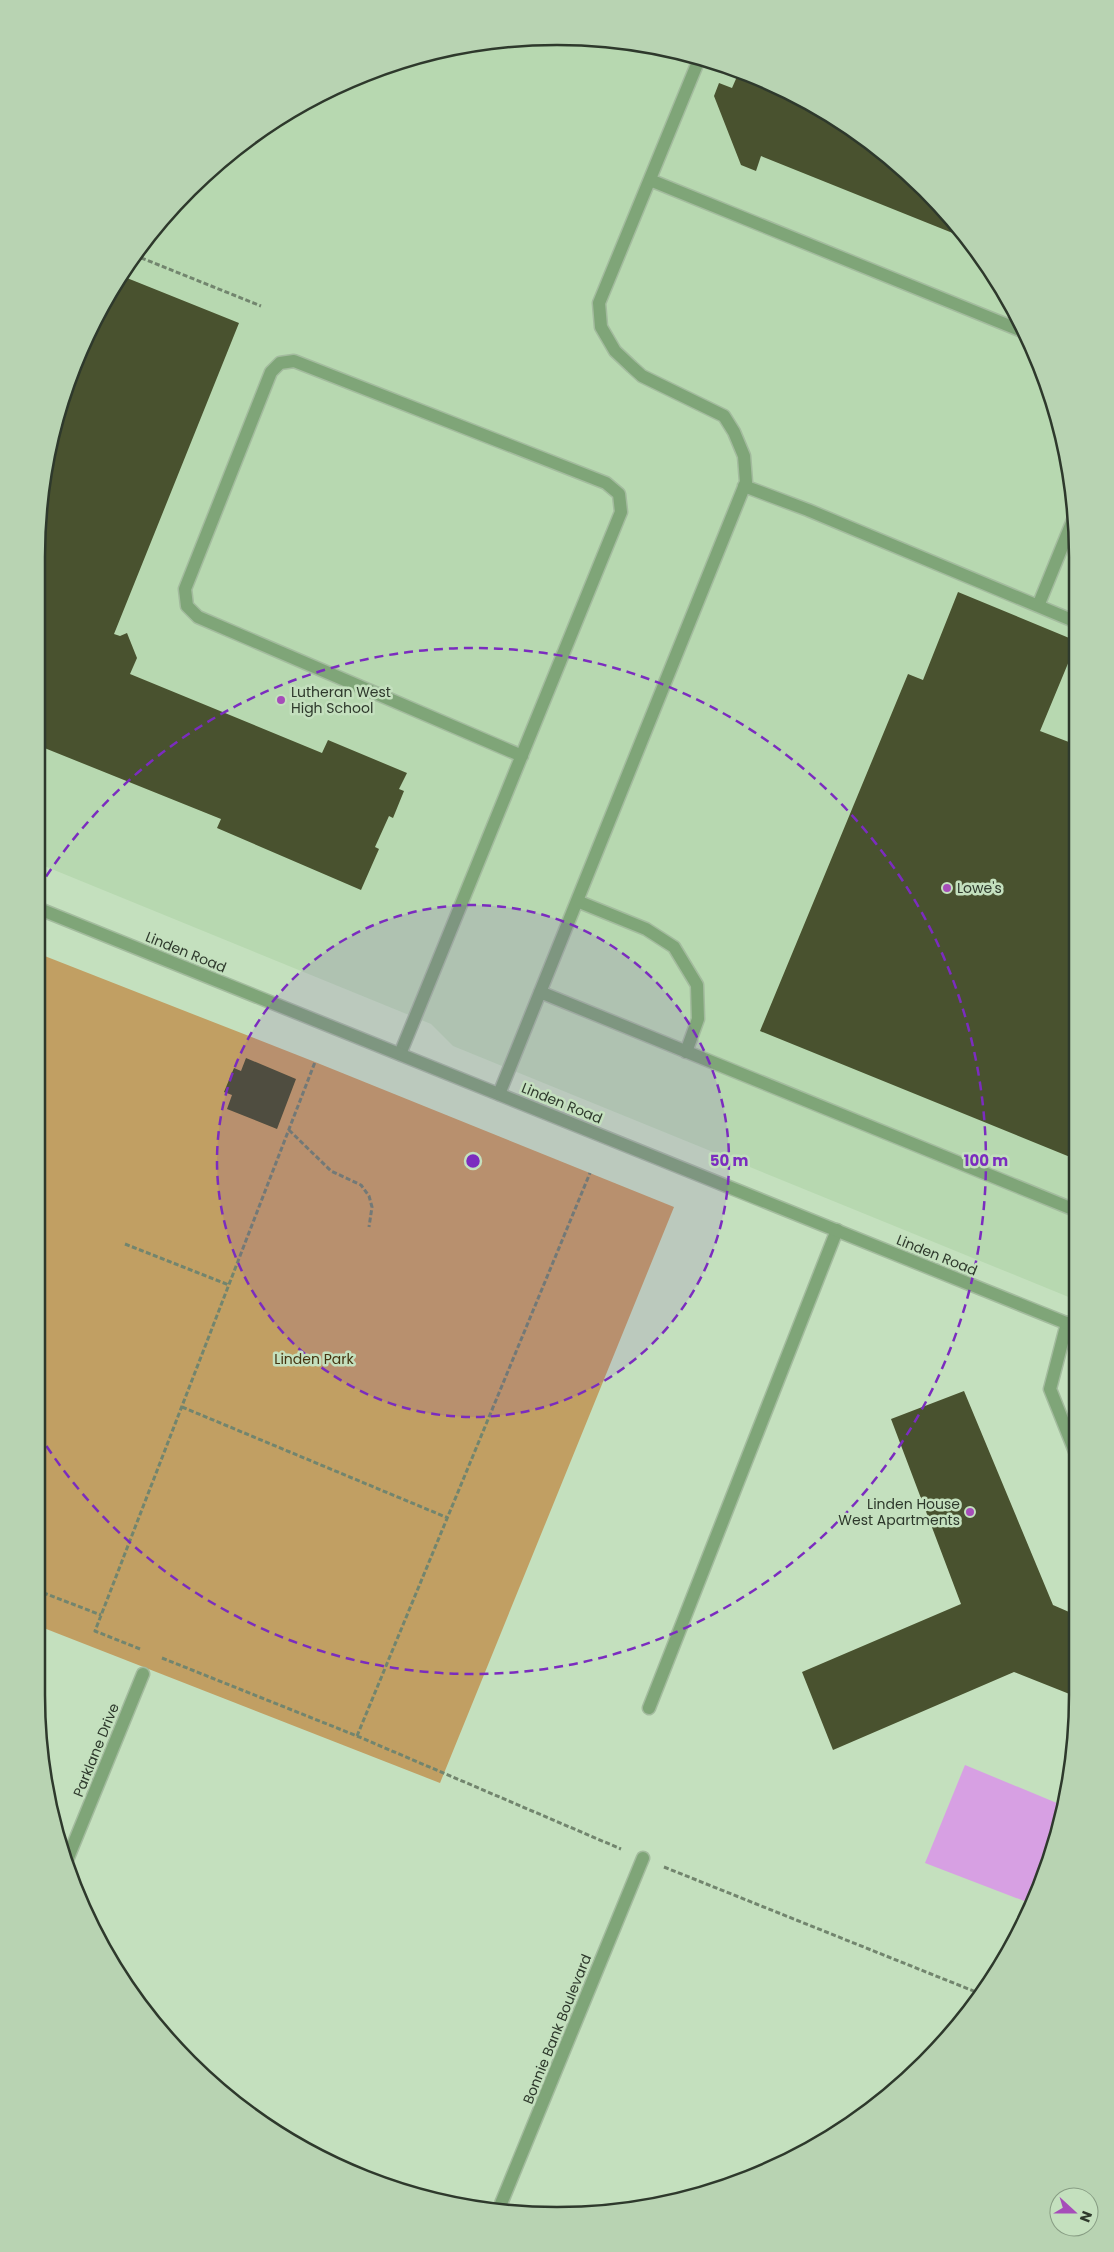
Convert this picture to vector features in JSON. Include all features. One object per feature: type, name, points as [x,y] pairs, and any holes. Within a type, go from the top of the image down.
[{"type":"street","points":[[499,1094],[744,486],[744,456],[734,432],[724,416],[642,376],[616,352],[600,327],[599,303],[697,64]]},
{"type":"street","points":[[650,180],[1014,327]]},
{"type":"street","points":[[400,1054],[522,756],[621,512],[619,494],[606,483],[294,360],[280,363],[271,372],[185,589],[187,606],[198,616],[522,756]]},
{"type":"street","points":[[744,486],[808,510],[1069,619]]},
{"type":"street","points":[[1038,606],[1068,532]]},
{"type":"street","points":[[577,900],[646,929],[674,947],[698,985],[698,1019],[686,1052]]},
{"type":"street","name":"Linden Road","points":[[45,911],[1069,1324]]},
{"type":"street","points":[[540,992],[1069,1208]]},
{"type":"street","points":[[649,1708],[837,1230]]},
{"type":"street","points":[[1069,1331],[1050,1389],[1069,1436]]},
{"type":"street","name":"Parklane Drive","points":[[70,1853],[143,1674]]},
{"type":"street","name":"Bonnie Bank Boulevard","points":[[501,2204],[643,1858]]},
{"type":"path","points":[[142,258],[261,306]]},
{"type":"path","points":[[148,1652],[95,1631],[315,1062]]},
{"type":"path","points":[[289,1130],[331,1170],[361,1185],[370,1196],[372,1207],[369,1226]]},
{"type":"path","points":[[357,1736],[590,1173]]},
{"type":"path","points":[[125,1244],[228,1285]]},
{"type":"path","points":[[182,1407],[448,1518]]},
{"type":"path","points":[[45,1594],[101,1616]]},
{"type":"path","points":[[157,1656],[357,1736],[643,1858],[974,1991]]},
{"type":"shaded area","points":[[557,45],[590,46],[624,49],[690,62],[753,84],[813,114],[869,151],[919,195],[963,245],[1000,301],[1030,361],[1052,424],[1065,490],[1069,557],[1069,1297],[453,1046],[431,1024],[45,866],[46,524],[49,490],[62,424],[84,361],[98,331],[131,273],[151,245],[172,219],[219,172],[273,131],[301,114],[361,84],[392,72],[424,62],[490,49]]},
{"type":"shaded area","points":[[965,1765],[1057,1803],[1042,1860],[1025,1901],[925,1863]]},
{"type":"green space","name":"Linden Park","points":[[45,956],[315,1062],[674,1207],[440,1783],[45,1629]]},
{"type":"building","points":[[737,78],[753,84],[813,114],[841,131],[895,172],[942,219],[954,233],[761,156],[756,171],[741,165],[714,96],[719,83],[732,88]]},
{"type":"building","name":"Lutheran West High School","points":[[128,278],[239,323],[114,634],[120,636],[127,633],[137,658],[130,674],[322,753],[328,740],[407,773],[399,789],[404,791],[393,818],[389,816],[375,847],[379,849],[361,890],[217,828],[221,819],[45,748],[45,557],[49,490],[62,424],[72,392],[98,331]]},
{"type":"building","name":"Lowe's","points":[[958,592],[1069,638],[1069,661],[1040,731],[1069,742],[1069,1157],[760,1031],[908,674],[923,680]]},
{"type":"building","points":[[246,1058],[296,1079],[277,1129],[227,1109],[232,1095],[224,1092],[234,1068],[241,1071]]},
{"type":"building","name":"Linden House West Apartments","points":[[964,1391],[1053,1605],[1069,1612],[1069,1694],[1014,1672],[833,1750],[802,1672],[961,1604],[891,1419]]},
{"type":"place","name":"Lutheran West High School","points":[[281,700]]},
{"type":"place","name":"Lowe's","points":[[947,888]]},
{"type":"place","name":"Linden House West Apartments","points":[[970,1512]]}]
